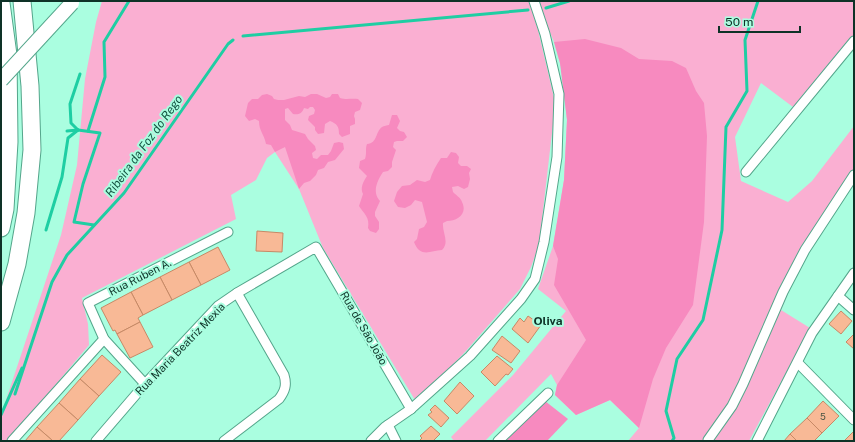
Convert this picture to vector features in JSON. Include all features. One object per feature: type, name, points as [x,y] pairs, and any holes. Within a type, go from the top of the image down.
[{"type":"highway","points":[[1,322],[17,264],[26,213],[32,150],[30,86],[22,1]]},
{"type":"highway","points":[[1,3],[8,55],[9,134],[6,202],[1,228]]},
{"type":"main road","points":[[1,80],[72,3]]},
{"type":"street","points":[[371,441],[388,425],[411,409],[470,356],[520,299],[535,279],[544,242],[557,157],[559,94],[545,34],[534,1]]},
{"type":"street","points":[[746,172],[854,41]]},
{"type":"street","points":[[709,441],[732,406],[783,292],[805,250],[854,175]]},
{"type":"street","name":"Rua Ruben A.","points":[[145,384],[104,339],[88,303],[228,232]]},
{"type":"street","name":"Rua Maria Beatriz Mexia","points":[[96,441],[145,384],[218,306],[237,293],[316,247]]},
{"type":"street","name":"Rua de São João","points":[[316,247],[411,409]]},
{"type":"street","points":[[757,441],[812,333],[854,272]]},
{"type":"street","points":[[224,441],[279,399],[284,392],[286,384],[284,375],[237,293]]},
{"type":"street","points":[[838,296],[854,310]]},
{"type":"street","points":[[12,441],[104,339]]},
{"type":"street","points":[[798,363],[854,420]]},
{"type":"street","points":[[498,441],[548,393]]},
{"type":"street","points":[[388,425],[396,441]]},
{"type":"shaded area","points":[[102,1],[529,1],[538,30],[555,102],[539,245],[531,267],[520,289],[466,351],[427,391],[415,400],[323,248],[299,189],[275,152],[267,158],[256,180],[231,195],[236,219],[82,298],[88,324],[89,345],[8,441],[1,441],[1,415],[61,235],[77,165],[85,79],[96,22]]},
{"type":"shaded area","points":[[537,1],[854,1],[854,36],[793,107],[761,83],[735,137],[741,181],[788,202],[812,181],[854,126],[854,171],[816,228],[781,310],[810,328],[749,441],[628,441],[639,428],[610,400],[576,415],[555,395],[557,385],[551,374],[485,441],[454,441],[451,437],[513,375],[566,311],[538,289],[553,246],[564,180],[567,120],[561,67],[554,42]]},
{"type":"shaded area","points":[[585,39],[621,48],[639,59],[672,61],[686,68],[696,91],[704,103],[707,136],[704,222],[693,305],[666,348],[653,379],[639,428],[610,400],[576,415],[555,395],[557,385],[586,340],[554,285],[558,259],[553,246],[564,180],[567,120],[560,63],[554,42]]},
{"type":"shaded area","points":[[267,94],[272,96],[274,99],[284,100],[299,96],[305,97],[311,94],[317,94],[326,98],[330,97],[332,94],[338,94],[340,98],[358,99],[362,103],[360,110],[355,112],[355,124],[350,126],[350,134],[342,137],[339,134],[339,129],[337,126],[330,121],[325,124],[324,133],[318,134],[315,127],[308,120],[309,116],[314,114],[315,110],[313,107],[308,109],[304,108],[300,114],[293,114],[288,108],[285,109],[285,120],[290,125],[292,130],[305,134],[315,146],[316,150],[312,153],[313,158],[317,159],[321,155],[328,155],[334,143],[343,143],[344,149],[335,160],[328,162],[324,168],[318,170],[316,175],[310,181],[304,183],[299,189],[285,147],[275,152],[271,145],[266,144],[259,121],[255,119],[249,121],[245,116],[248,103],[252,99],[258,99],[262,95]]},
{"type":"shaded area","points":[[392,115],[397,115],[400,121],[397,128],[404,132],[407,137],[403,141],[394,142],[393,147],[396,150],[392,167],[388,171],[383,172],[376,186],[376,194],[380,201],[375,212],[375,216],[379,222],[379,229],[376,233],[370,231],[368,228],[367,218],[359,206],[363,194],[362,185],[367,176],[359,168],[360,161],[365,159],[367,144],[375,140],[382,127],[389,125]]},
{"type":"shaded area","points":[[451,152],[456,153],[459,157],[458,163],[461,166],[467,166],[471,169],[469,173],[470,179],[468,187],[464,189],[458,186],[452,187],[453,192],[460,198],[464,210],[458,218],[443,223],[446,241],[442,250],[422,252],[416,247],[414,242],[417,239],[419,229],[424,227],[427,222],[422,202],[415,200],[411,205],[405,208],[398,207],[394,201],[397,192],[402,186],[410,185],[417,180],[425,182],[430,180],[434,169],[441,158],[447,158]]},
{"type":"shaded area","points":[[545,401],[568,419],[547,441],[505,441]]},
{"type":"building","points":[[257,231],[283,233],[282,252],[256,251]]},
{"type":"building","points":[[218,247],[230,270],[201,285],[189,262]]},
{"type":"building","points":[[189,262],[201,285],[172,300],[160,277]]},
{"type":"building","points":[[160,277],[172,300],[143,315],[131,292]]},
{"type":"building","points":[[131,292],[143,315],[138,318],[140,322],[117,334],[115,330],[113,331],[101,308]]},
{"type":"building","points":[[841,311],[852,321],[841,334],[829,324]]},
{"type":"building","points":[[528,316],[541,325],[528,343],[512,329],[520,318],[524,322]]},
{"type":"building","points":[[140,322],[153,347],[130,358],[117,334]]},
{"type":"building","points":[[854,334],[854,349],[846,342]]},
{"type":"building","points":[[502,336],[520,351],[511,363],[492,350]]},
{"type":"building","points":[[102,355],[121,372],[99,396],[80,379]]},
{"type":"building","points":[[497,356],[513,369],[495,386],[481,372]]},
{"type":"building","points":[[80,379],[99,396],[78,420],[59,403]]},
{"type":"building","points":[[460,382],[474,396],[457,414],[444,401]]},
{"type":"building","points":[[823,401],[839,416],[822,433],[807,418]]},
{"type":"building","points":[[59,403],[78,420],[59,441],[53,441],[37,427]]},
{"type":"building","points":[[435,405],[449,418],[441,427],[428,415],[432,412],[430,410]]},
{"type":"building","points":[[807,418],[822,433],[814,441],[797,441],[790,434]]},
{"type":"building","points":[[431,426],[440,434],[433,441],[419,441],[422,438],[420,436]]},
{"type":"building","points":[[37,427],[53,441],[25,441]]},
{"type":"building","points":[[854,431],[854,441],[844,441]]},
{"type":"building","points":[[790,434],[797,441],[784,441]]},
{"type":"waterway","points":[[88,131],[105,77],[104,42],[129,1]]},
{"type":"waterway","name":"Ribeira da Foz do Rego","points":[[546,8],[569,1]]},
{"type":"waterway","points":[[672,441],[674,438],[666,411],[677,359],[703,320],[722,230],[726,127],[747,91],[745,40],[758,1]]},
{"type":"waterway","name":"Ribeira da Foz do Rego","points":[[243,36],[528,10]]},
{"type":"waterway","name":"Ribeira da Foz do Rego","points":[[15,394],[52,282],[67,255],[124,193],[228,44],[233,40]]},
{"type":"waterway","points":[[78,130],[71,123],[70,104],[80,74]]},
{"type":"waterway","points":[[67,131],[78,130]]},
{"type":"waterway","points":[[46,230],[62,177],[68,138],[78,130],[100,133],[83,184],[74,222],[94,225]]},
{"type":"waterway","points":[[1,415],[22,368]]},
{"type":"district","name":"Oliva","points":[[548,321]]}]
